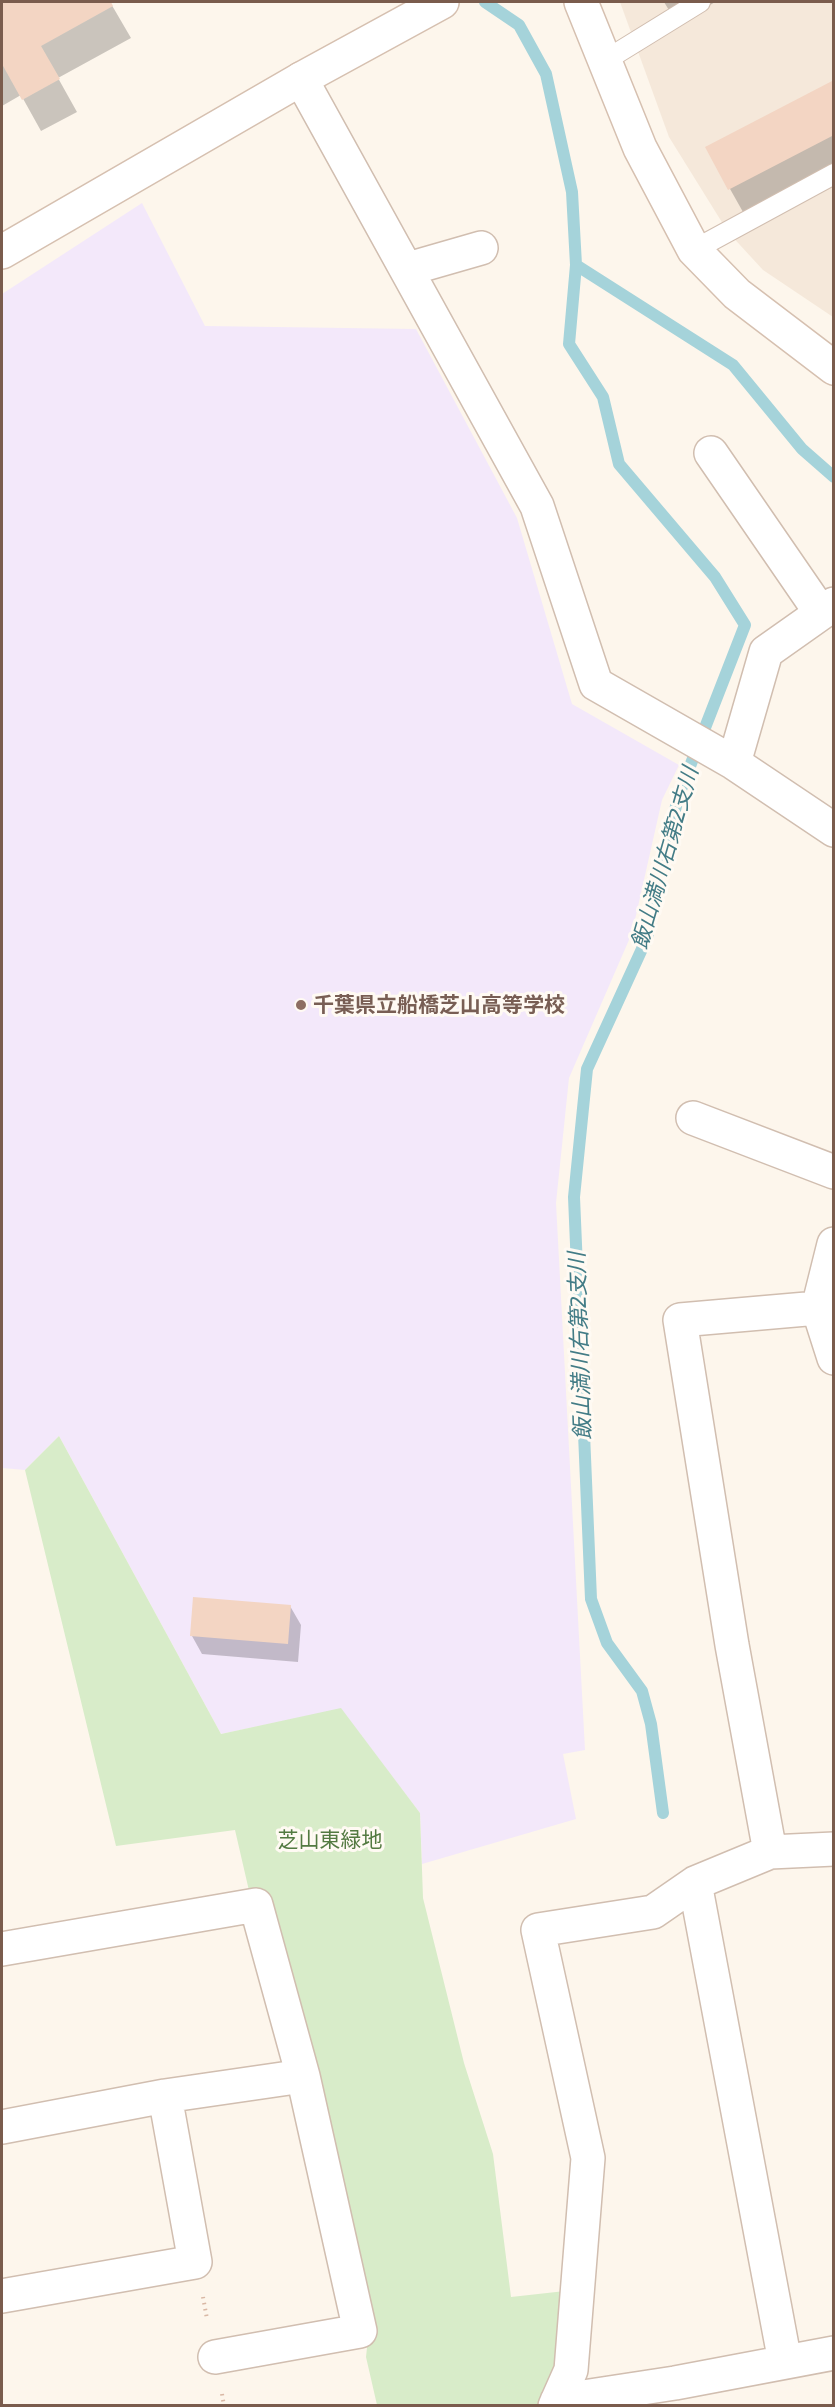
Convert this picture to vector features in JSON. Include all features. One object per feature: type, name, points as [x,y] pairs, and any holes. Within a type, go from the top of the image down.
[{"type":"street","points":[[2,252],[301,79],[442,2]]},
{"type":"street","points":[[581,2],[640,148],[694,250],[737,294],[834,368]]},
{"type":"street","points":[[301,79],[537,506],[596,684],[734,763],[834,830]]},
{"type":"street","points":[[408,269],[481,248]]},
{"type":"street","points":[[711,453],[827,609],[766,652],[734,763]]},
{"type":"street","points":[[693,1118],[834,1172]]},
{"type":"street","points":[[834,1244],[818,1308],[834,1358]]},
{"type":"street","points":[[770,1852],[732,1645],[680,1320],[818,1308]]},
{"type":"street","points":[[834,1850],[770,1852],[695,1883],[653,1912],[538,1930],[588,2158],[571,2370],[556,2403],[676,2394],[785,2362],[834,2353]]},
{"type":"street","points":[[695,1883],[785,2362]]},
{"type":"street","points":[[2,1949],[256,1905],[303,2076],[360,2331],[215,2357]]},
{"type":"street","points":[[2,2127],[165,2096],[303,2076]]},
{"type":"street","points":[[2,2296],[195,2262],[165,2096]]},
{"type":"lane","points":[[606,60],[700,2]]},
{"type":"lane","points":[[694,250],[834,174]]},
{"type":"shaded area","points":[[620,2],[833,2],[833,317],[763,270],[728,232],[669,137]]},
{"type":"shaded area","name":"千葉県立船橋芝山高等学校","points":[[142,203],[205,326],[416,329],[517,518],[572,704],[679,765],[662,800],[632,933],[569,1078],[556,1203],[585,1750],[563,1754],[576,1819],[422,1864],[420,1813],[341,1709],[221,1734],[59,1436],[25,1470],[2,1468],[2,294]]},
{"type":"green space","name":"芝山東緑地","points":[[59,1436],[221,1734],[341,1708],[420,1813],[423,1898],[464,2063],[493,2154],[511,2297],[565,2291],[561,2363],[541,2405],[377,2405],[366,2357],[369,2329],[250,1895],[235,1830],[116,1846],[25,1470]]},
{"type":"building","points":[[2,2],[111,2],[113,6],[41,46],[60,79],[22,100],[2,64]]},
{"type":"building","points":[[834,80],[834,135],[728,190],[705,147]]},
{"type":"building","points":[[193,1597],[291,1605],[288,1644],[190,1636]]},
{"type":"waterway","name":"飯山満川右第2支川","points":[[485,2],[519,25],[546,74],[572,192],[576,265],[733,365],[802,449],[834,477]]},
{"type":"waterway","name":"飯山満川右第2支川","points":[[576,265],[569,344],[603,397],[619,464],[715,577],[745,625],[678,797],[647,938],[587,1069],[574,1197],[591,1599],[607,1643],[642,1691],[651,1724],[663,1813]]},
{"type":"place","name":"千葉県立船橋芝山高等学校","points":[[301,1005]]}]
